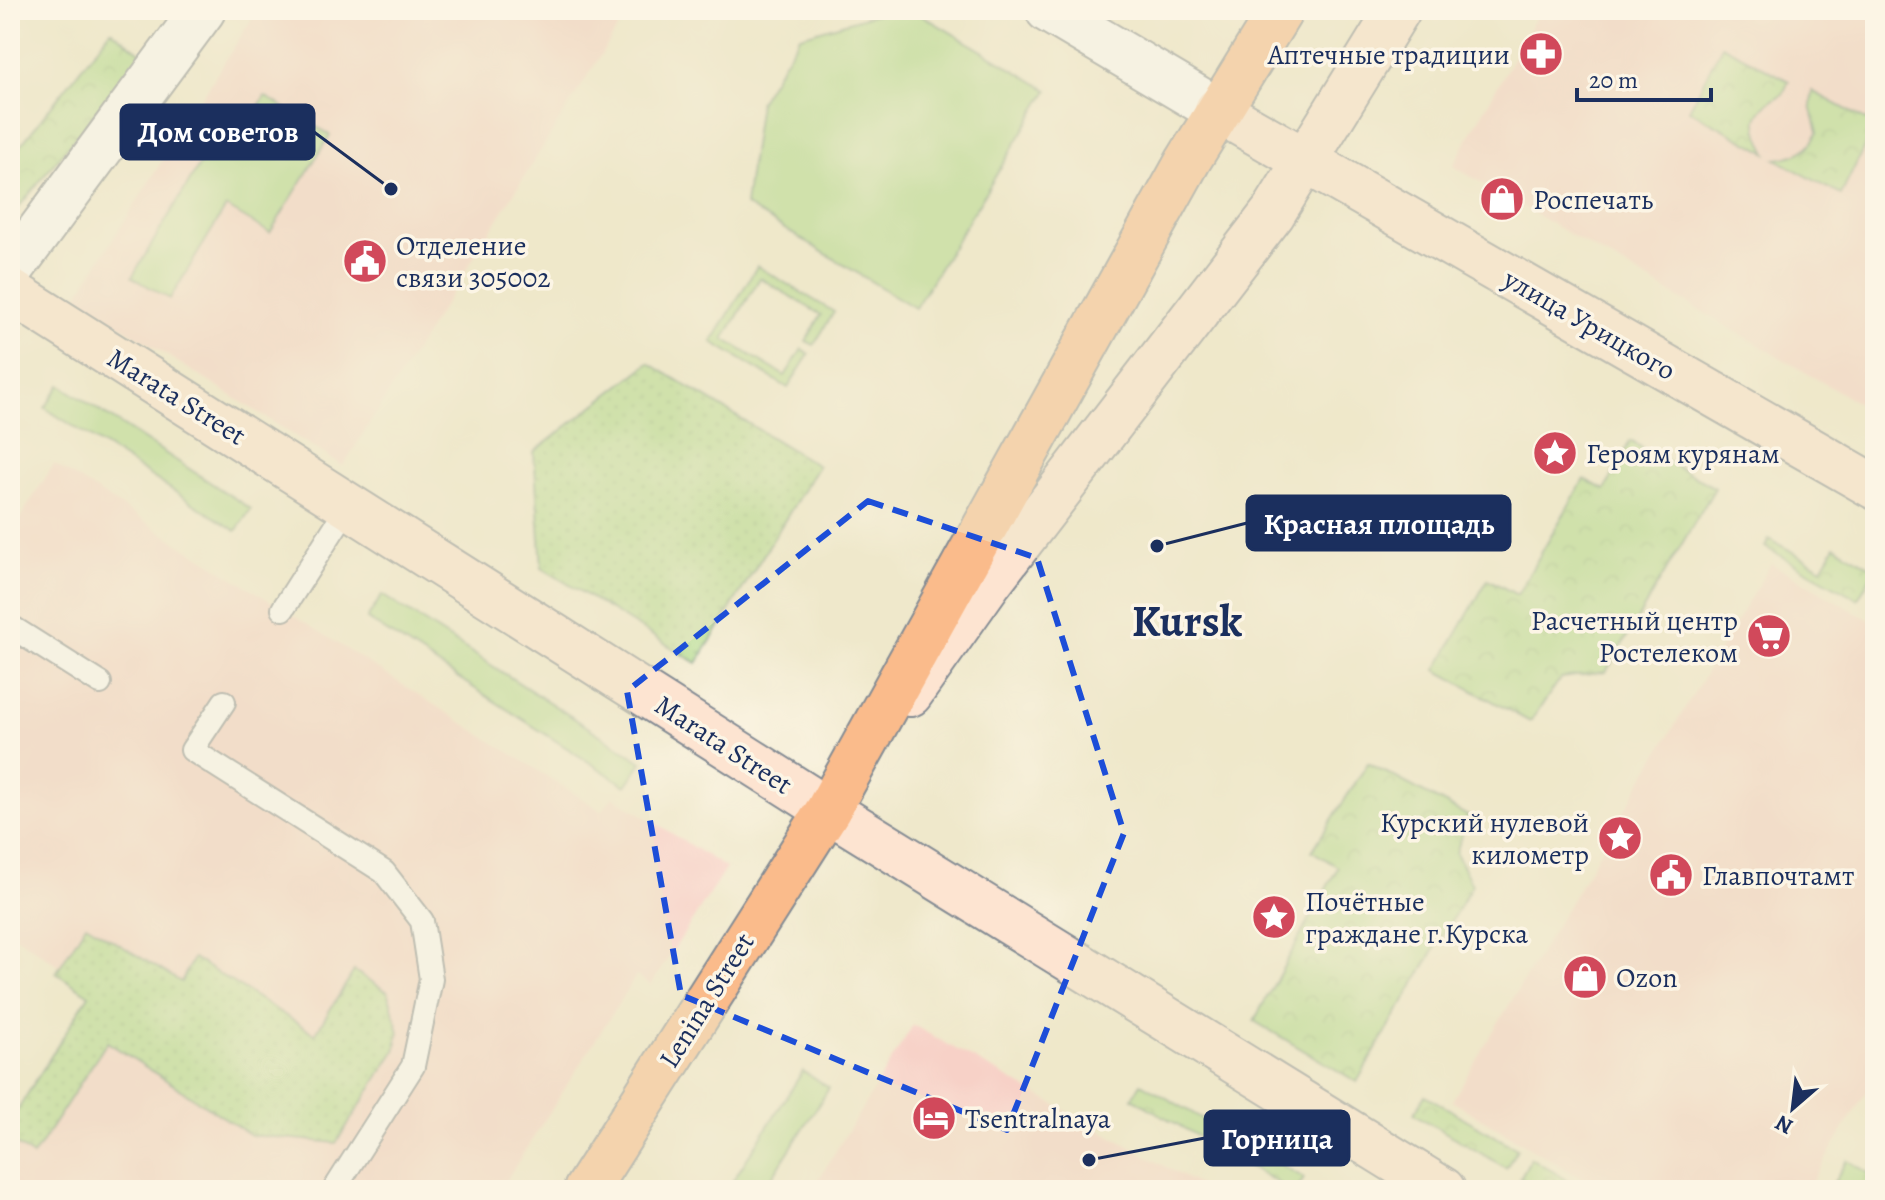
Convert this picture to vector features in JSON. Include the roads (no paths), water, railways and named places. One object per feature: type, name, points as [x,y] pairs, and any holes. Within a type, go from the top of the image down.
[{"type":"main road","name":"Lenina Street","points":[[586,1190],[828,810],[1217,110],[1281,10]]},
{"type":"main road","points":[[828,810],[990,581],[1273,213],[1398,10]]},
{"type":"main road","name":"улица Урицкого","points":[[1217,110],[1875,487]]},
{"type":"main road","name":"Marata Street","points":[[10,291],[828,810],[1443,1190]]},
{"type":"street","points":[[10,271],[203,10]]},
{"type":"street","points":[[1048,10],[1217,110]]},
{"type":"lane","points":[[283,609],[349,505]]},
{"type":"lane","points":[[10,626],[100,683]]},
{"type":"lane","points":[[224,702],[192,750],[384,872],[422,921],[431,979],[413,1066],[334,1190]]},
{"type":"place","name":"Аптечные традиции","points":[[1541,54]]},
{"type":"place","name":"Дом советов","points":[[391,189]]},
{"type":"place","name":"Роспечать","points":[[1502,199]]},
{"type":"place","name":"Отделение связи 305002","points":[[365,261]]},
{"type":"place","name":"Героям курянам","points":[[1555,453]]},
{"type":"place","name":"Красная площадь","points":[[1157,546]]},
{"type":"place","name":"Расчетный центр Ростелеком","points":[[1769,636]]},
{"type":"place","name":"Курский нулевой километр","points":[[1620,838]]},
{"type":"place","name":"Главпочтамт","points":[[1671,875]]},
{"type":"place","name":"Почётные граждане г.Курска","points":[[1274,917]]},
{"type":"place","name":"Ozon","points":[[1585,977]]},
{"type":"place","name":"Tsentralnaya","points":[[934,1118]]},
{"type":"place","name":"Горница","points":[[1089,1160]]},
{"type":"district","name":"Kursk","points":[[1187,621]]}]
